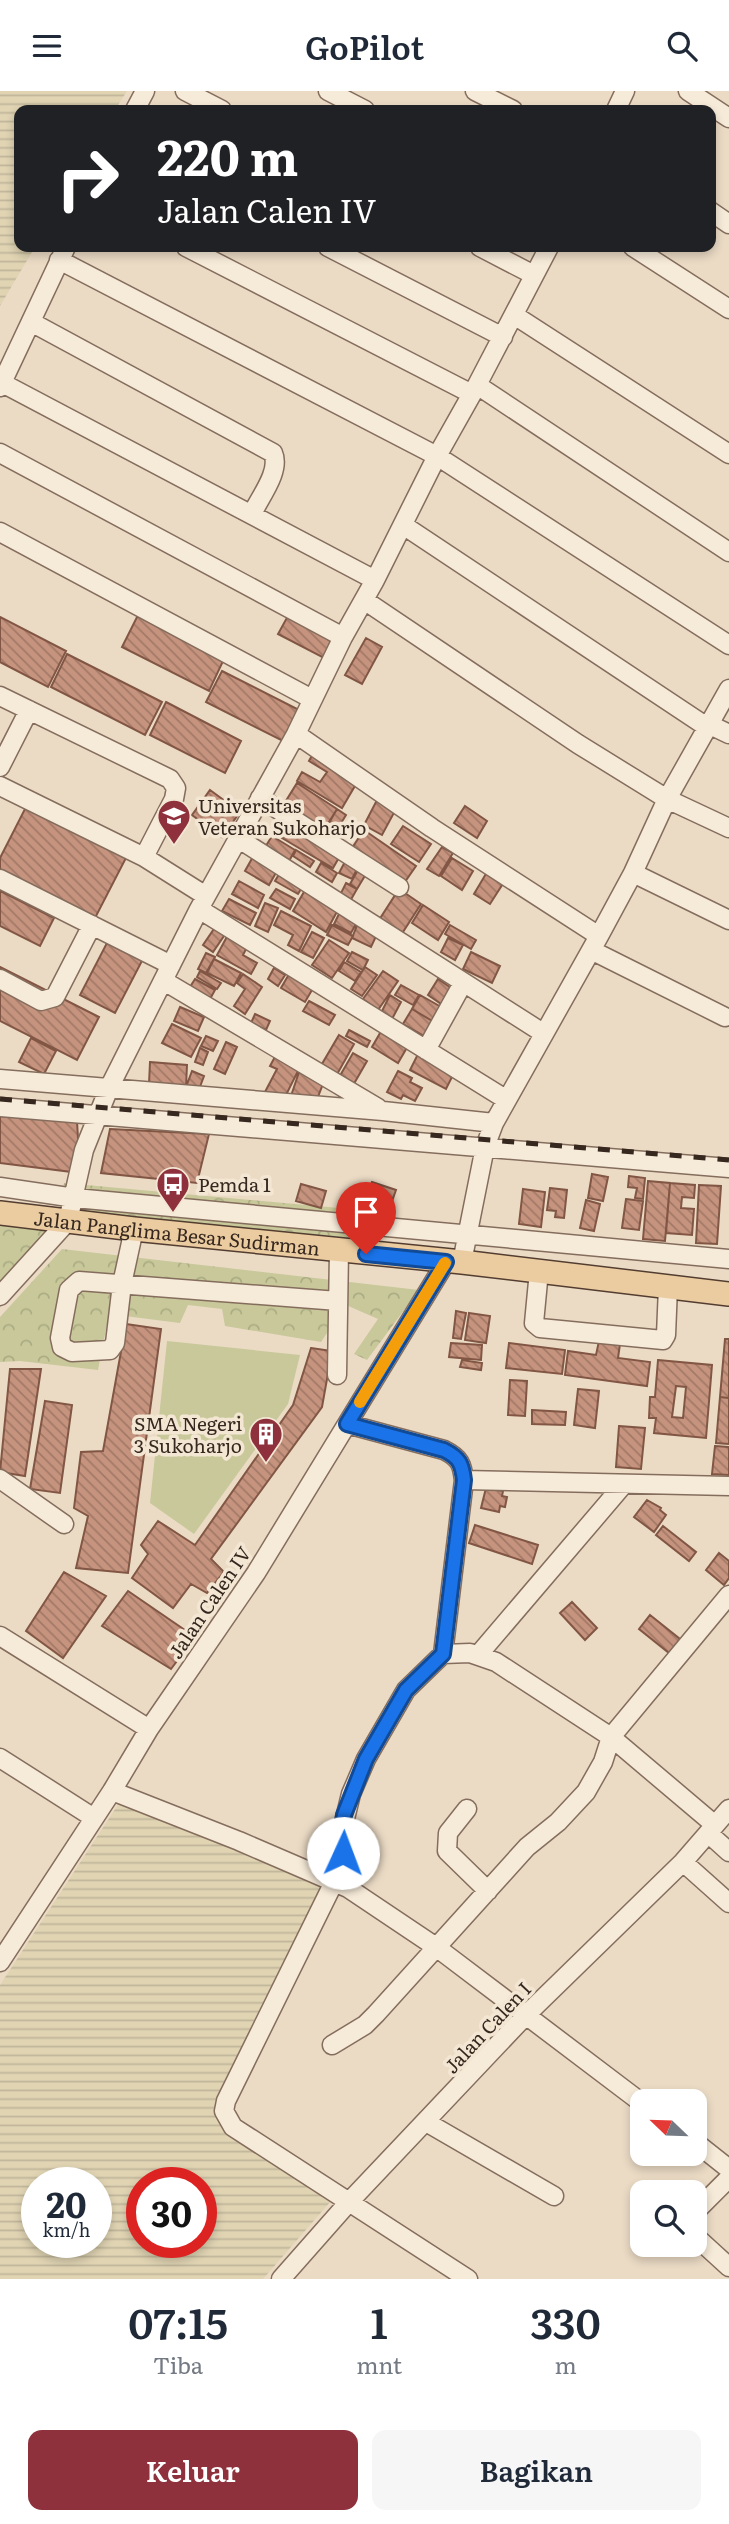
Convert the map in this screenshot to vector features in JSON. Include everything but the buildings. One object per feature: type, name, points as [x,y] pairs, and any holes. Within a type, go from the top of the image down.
[{"type":"main road","name":"Jalan Panglima Besar Sudirman","points":[[0,1213],[729,1294]]},
{"type":"street","points":[[185,91],[212,105]]},
{"type":"street","points":[[328,91],[355,105]]},
{"type":"street","points":[[475,91],[503,105]]},
{"type":"street","points":[[688,91],[709,105]]},
{"type":"street","points":[[196,252],[475,390],[729,552]]},
{"type":"street","points":[[338,252],[503,337]]},
{"type":"street","points":[[490,252],[534,275]]},
{"type":"street","points":[[0,1296],[68,1221],[84,1150],[109,1088],[203,902],[296,734],[437,456],[475,390],[546,252]]},
{"type":"street","points":[[641,252],[729,309]]},
{"type":"street","points":[[375,580],[1,385],[62,254],[437,456],[729,645]]},
{"type":"street","points":[[514,315],[729,454]]},
{"type":"street","points":[[31,322],[273,453],[276,461],[274,470],[252,514]]},
{"type":"street","points":[[0,453],[343,637]]},
{"type":"street","points":[[403,525],[708,725],[729,734]]},
{"type":"street","points":[[0,532],[312,699]]},
{"type":"street","points":[[363,600],[578,744],[667,799],[729,828]]},
{"type":"street","name":"Jalan Calen IV","points":[[0,1962],[149,1729],[256,1573],[347,1424],[454,1262],[468,1233],[485,1147],[494,1123],[633,873],[667,799],[729,689]]},
{"type":"street","points":[[0,695],[170,779],[176,788],[174,800],[144,857]]},
{"type":"street","points":[[0,767],[29,710]]},
{"type":"street","points":[[296,734],[595,943],[725,1017]]},
{"type":"street","points":[[0,786],[144,857],[203,902],[426,1050],[507,1100]]},
{"type":"street","points":[[260,798],[399,887]]},
{"type":"street","points":[[239,839],[543,1033]]},
{"type":"street","points":[[633,873],[729,920]]},
{"type":"street","points":[[0,879],[92,925],[383,1111]]},
{"type":"street","points":[[0,979],[41,1000],[55,997],[92,925]]},
{"type":"street","points":[[426,1050],[463,983]]},
{"type":"street","points":[[0,1079],[383,1111],[494,1123]]},
{"type":"street","points":[[0,1107],[729,1167]]},
{"type":"street","points":[[0,1187],[75,1198],[729,1259]]},
{"type":"street","points":[[134,1229],[122,1284],[115,1343],[110,1350],[72,1352],[62,1347],[60,1338],[69,1290],[79,1281],[122,1284],[338,1301]]},
{"type":"street","points":[[337,1375],[339,1251]]},
{"type":"street","points":[[539,1271],[534,1323],[540,1328],[663,1340],[668,1287]]},
{"type":"street","points":[[347,1424],[444,1450],[462,1462],[464,1480],[443,1654],[406,1690],[366,1759],[351,1794],[341,1835],[341,1885],[226,2101],[224,2111],[233,2127],[468,2279]]},
{"type":"street","points":[[0,1479],[64,1524]]},
{"type":"street","points":[[464,1480],[708,1483],[729,1486]]},
{"type":"street","points":[[479,1654],[624,1484]]},
{"type":"street","points":[[332,2045],[365,2025],[527,1847],[558,1822],[586,1792],[603,1762],[611,1737],[729,1595]]},
{"type":"street","points":[[0,1636],[149,1729]]},
{"type":"street","points":[[443,1654],[479,1654],[496,1662],[611,1737],[712,1829],[729,1852]]},
{"type":"street","points":[[0,1758],[94,1818]]},
{"type":"street","points":[[111,1791],[239,1841],[341,1885],[436,1947],[630,2094]]},
{"type":"street","points":[[467,1809],[449,1833],[447,1851],[488,1891]]},
{"type":"street","name":"Jalan Calen I","points":[[281,2279],[348,2203],[525,2016],[683,1862],[729,1809]]},
{"type":"street","points":[[683,1862],[729,1903]]},
{"type":"street","points":[[426,2122],[554,2196]]},
{"type":"street","points":[[707,2151],[727,2166],[707,2195]]},
{"type":"street","points":[[707,2247],[729,2267]]},
{"type":"shaded area","points":[[0,91],[127,91],[118,105],[14,105],[14,252],[32,252],[0,306]]},
{"type":"shaded area","points":[[119,1803],[327,1887],[219,2107],[332,2200],[263,2279],[0,2279],[0,1985]]},
{"type":"green space","points":[[64,1183],[350,1209],[349,1240],[59,1213]]},
{"type":"green space","points":[[0,1224],[53,1230],[0,1284]]},
{"type":"green space","points":[[62,1249],[419,1290],[367,1360],[354,1354],[378,1319],[346,1305],[321,1342],[225,1326],[222,1309],[188,1305],[180,1323],[109,1314],[98,1370],[20,1361],[0,1362],[0,1317]]},
{"type":"green space","points":[[167,1341],[300,1355],[288,1404],[194,1534],[150,1503]]},
{"type":"railway","points":[[0,1099],[729,1160]]},
{"type":"slow traffic","points":[[360,1402],[445,1263]]},
{"type":"place","name":"Universitas Veteran Sukoharjo","points":[[174,846]]},
{"type":"place","name":"Pemda 1","points":[[173,1214]]},
{"type":"place","name":"SMA Negeri 3 Sukoharjo","points":[[266,1464]]},
{"type":"route","points":[[343,1853],[341,1835],[344,1815],[366,1759],[406,1690],[443,1654],[464,1480],[462,1462],[455,1455],[347,1424],[446,1262],[366,1254]]}]
